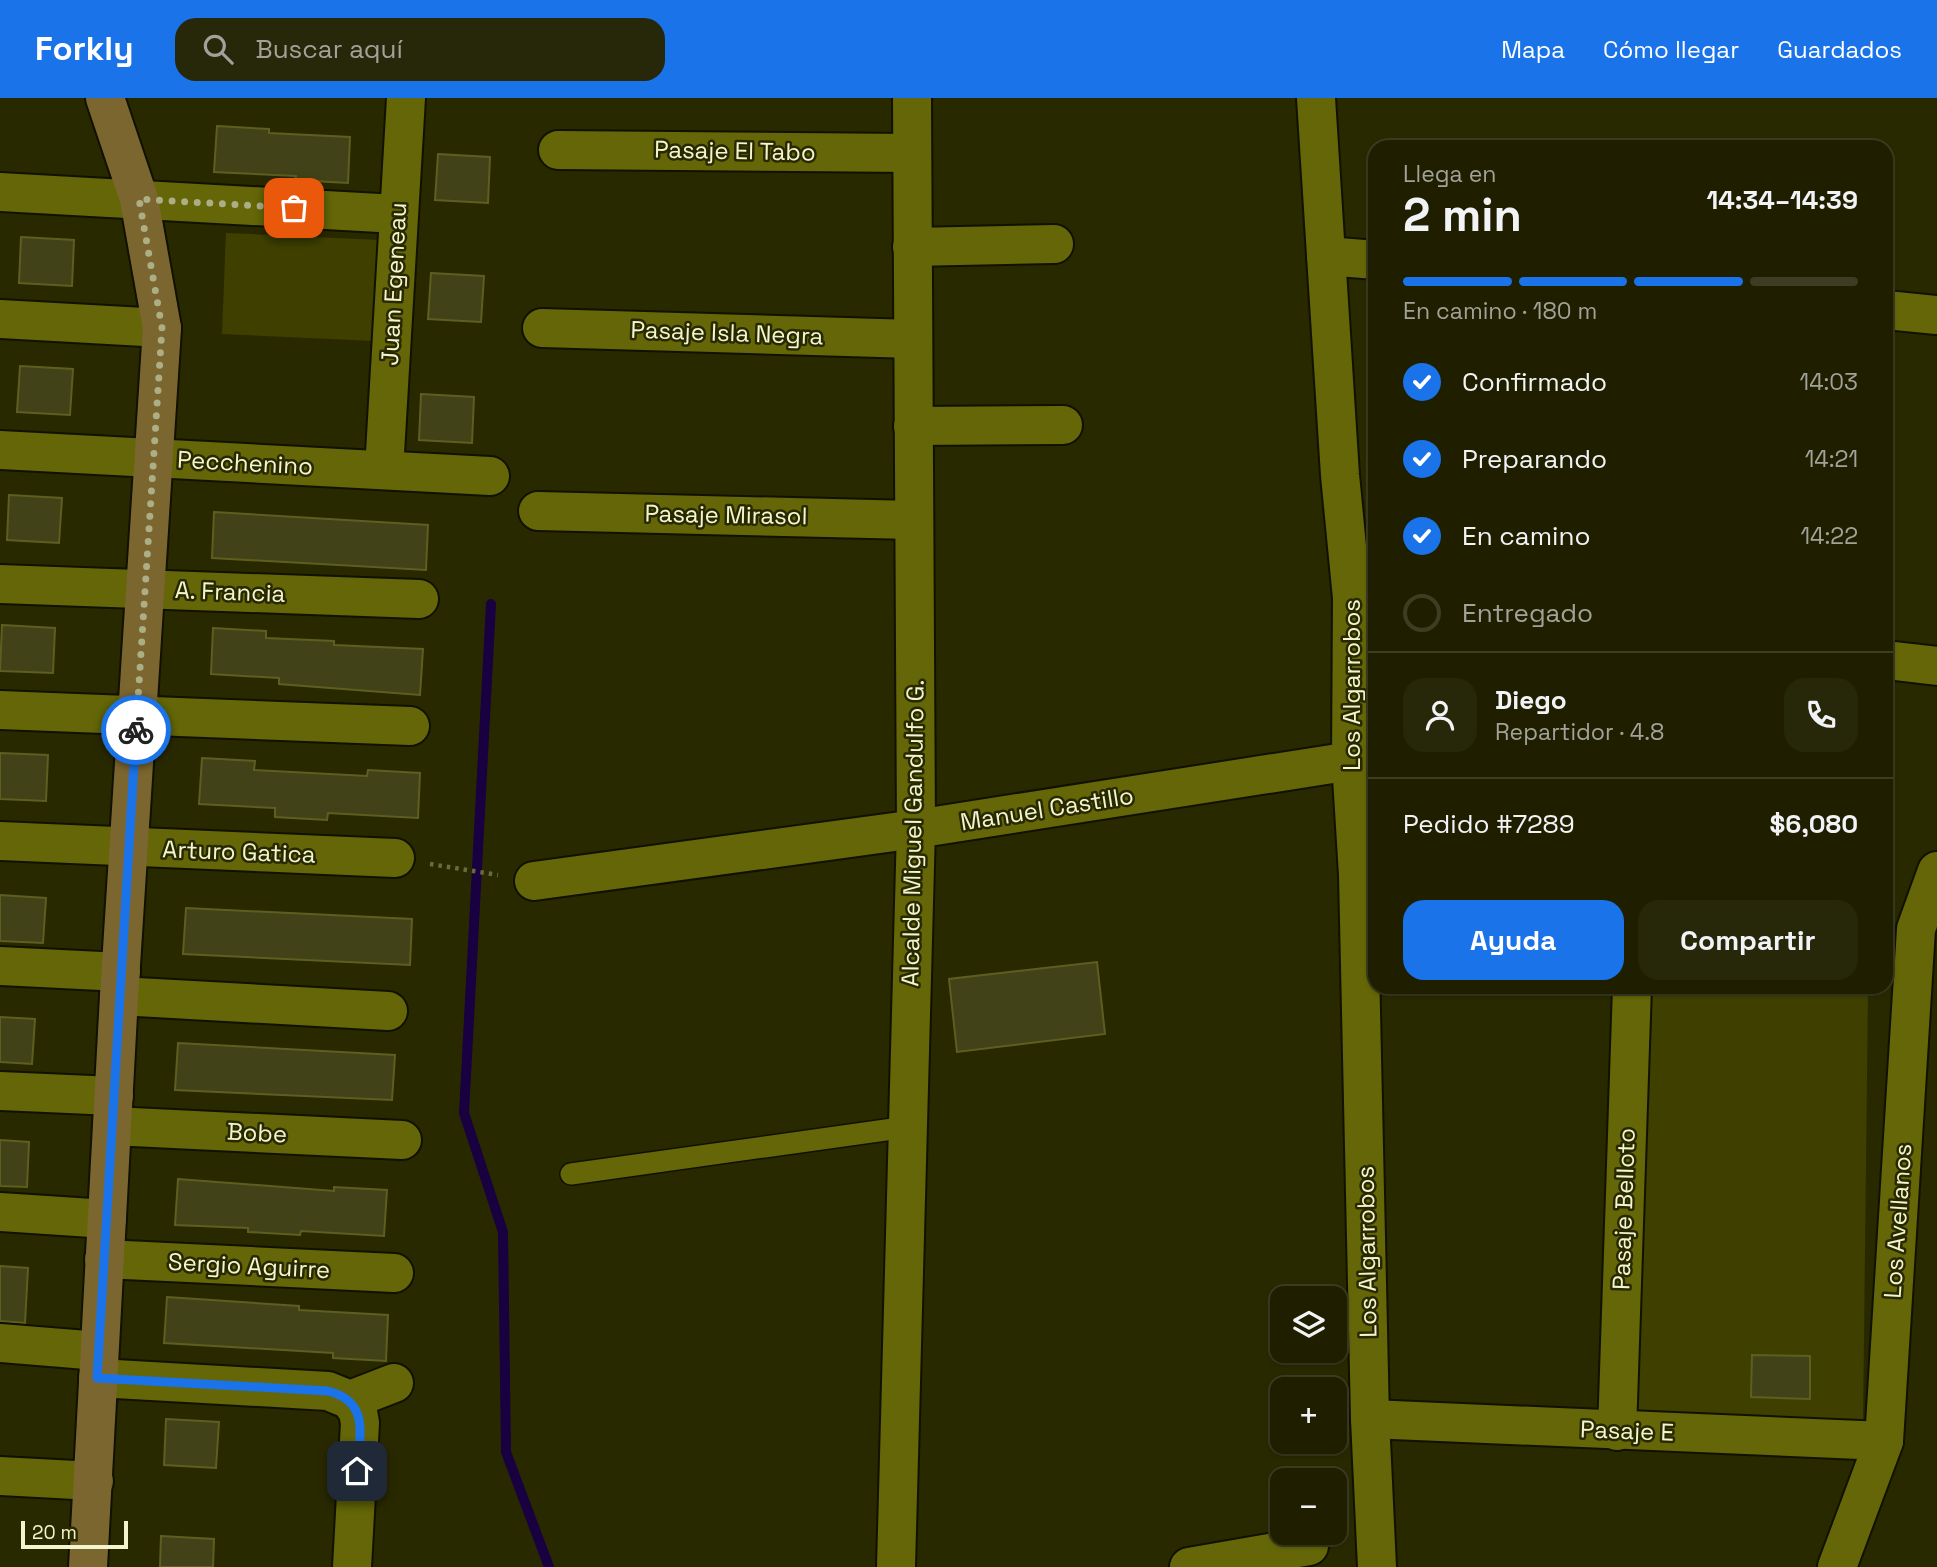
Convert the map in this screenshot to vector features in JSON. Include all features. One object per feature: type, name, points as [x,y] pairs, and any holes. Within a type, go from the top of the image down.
[{"type":"street","points":[[88,1567],[120,984],[162,328],[139,199],[104,98]]},
{"type":"street","name":"Juan Egeneau","points":[[384,470],[397,214],[406,98]]},
{"type":"street","name":"Alcalde Miguel Gandulfo G.","points":[[896,1567],[916,829],[912,98]]},
{"type":"street","name":"Los Algarrobos","points":[[1316,98],[1339,475],[1364,600],[1352,761],[1367,876],[1370,1419],[1377,1567]]},
{"type":"street","name":"Pasaje El Tabo","points":[[558,150],[912,153]]},
{"type":"street","points":[[0,192],[397,214]]},
{"type":"street","points":[[912,247],[1054,244]]},
{"type":"street","points":[[1326,256],[1368,259]]},
{"type":"street","points":[[1893,311],[1937,315]]},
{"type":"street","points":[[0,319],[162,328]]},
{"type":"street","name":"Pasaje Isla Negra","points":[[542,328],[913,339]]},
{"type":"street","points":[[913,426],[1063,425]]},
{"type":"street","name":"Pecchenino","points":[[0,450],[490,476]]},
{"type":"street","name":"Pasaje Mirasol","points":[[538,511],[913,520]]},
{"type":"street","name":"A. Francia","points":[[0,584],[419,600]]},
{"type":"street","points":[[1893,661],[1937,666]]},
{"type":"street","points":[[0,710],[410,726]]},
{"type":"street","name":"Manuel Castillo","points":[[534,881],[916,829],[1352,761]]},
{"type":"street","name":"Arturo Gatica","points":[[0,841],[395,858]]},
{"type":"street","name":"Los Avellanos","points":[[1837,1567],[1884,1441],[1913,928],[1937,871]]},
{"type":"street","points":[[0,966],[120,984],[388,1011]]},
{"type":"street","name":"Pasaje Belloto","points":[[1617,1431],[1632,994]]},
{"type":"street","name":"Bobe","points":[[0,1091],[113,1111],[402,1140]]},
{"type":"street","points":[[0,1212],[107,1219]]},
{"type":"street","name":"Sergio Aguirre","points":[[104,1259],[394,1273]]},
{"type":"street","points":[[0,1343],[98,1364],[328,1391],[350,1400],[358,1412],[360,1423],[352,1567]]},
{"type":"street","points":[[350,1400],[394,1382]]},
{"type":"street","name":"Pasaje E","points":[[1370,1419],[1884,1441]]},
{"type":"street","points":[[0,1476],[93,1481]]},
{"type":"street","points":[[1189,1567],[1309,1546]]},
{"type":"lane","points":[[571,1174],[907,1127]]},
{"type":"path","points":[[395,858],[534,881]]},
{"type":"shaded area","points":[[226,233],[379,240],[374,341],[222,334]]},
{"type":"shaded area","points":[[1652,994],[1868,994],[1863,1423],[1636,1416]]},
{"type":"building","points":[[217,126],[269,129],[269,133],[350,137],[348,183],[295,180],[296,176],[214,172]]},
{"type":"building","points":[[438,154],[490,157],[488,203],[435,200]]},
{"type":"building","points":[[21,237],[74,240],[72,286],[19,283]]},
{"type":"building","points":[[431,273],[484,276],[481,322],[428,319]]},
{"type":"building","points":[[20,366],[73,369],[70,415],[17,412]]},
{"type":"building","points":[[421,394],[474,397],[472,443],[419,440]]},
{"type":"building","points":[[9,495],[62,498],[59,543],[7,540]]},
{"type":"building","points":[[214,512],[428,525],[426,570],[212,558]]},
{"type":"building","points":[[2,625],[55,628],[53,673],[0,671]]},
{"type":"building","points":[[213,628],[266,631],[266,638],[334,641],[334,645],[423,649],[420,695],[279,684],[279,678],[211,674]]},
{"type":"building","points":[[0,753],[48,755],[46,801],[0,799]]},
{"type":"building","points":[[202,758],[255,761],[254,770],[367,776],[368,770],[420,773],[418,818],[328,813],[327,820],[275,817],[275,808],[199,804]]},
{"type":"building","points":[[0,895],[46,898],[43,943],[0,941]]},
{"type":"building","points":[[186,908],[412,919],[410,965],[183,954]]},
{"type":"building","points":[[1097,962],[1105,1034],[957,1052],[949,979]]},
{"type":"building","points":[[0,1017],[35,1019],[32,1064],[0,1062]]},
{"type":"building","points":[[178,1043],[395,1055],[392,1100],[175,1090]]},
{"type":"building","points":[[0,1140],[29,1142],[27,1187],[0,1186]]},
{"type":"building","points":[[178,1179],[334,1191],[334,1187],[387,1190],[384,1236],[301,1231],[300,1235],[248,1232],[248,1228],[175,1225]]},
{"type":"building","points":[[0,1266],[28,1268],[25,1323],[0,1321]]},
{"type":"building","points":[[167,1297],[299,1306],[299,1310],[388,1315],[386,1361],[333,1358],[333,1353],[164,1343]]},
{"type":"building","points":[[1752,1355],[1810,1356],[1810,1399],[1751,1397]]},
{"type":"building","points":[[166,1419],[219,1422],[216,1468],[164,1465]]},
{"type":"building","points":[[161,1536],[214,1539],[213,1567],[160,1567]]},
{"type":"waterway","points":[[491,604],[464,1113],[503,1232],[506,1452],[549,1567]]},
{"type":"way so far","points":[[136,730],[162,328],[139,199],[294,208]]},
{"type":"route","points":[[136,730],[97,1378],[328,1391],[340,1394],[350,1400],[358,1412],[360,1423],[357,1471]]}]
